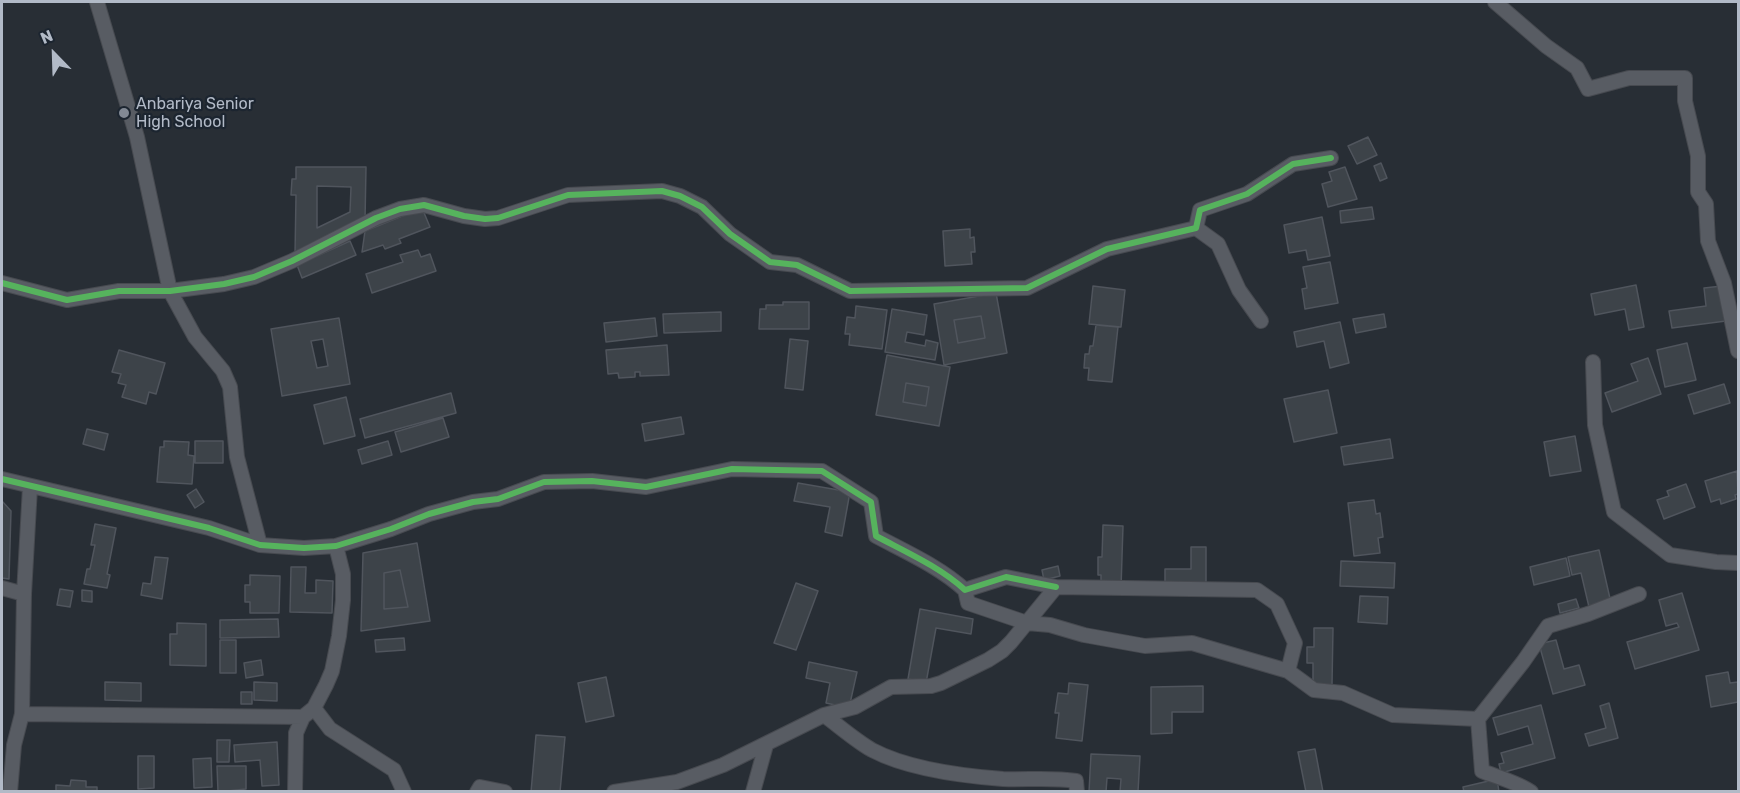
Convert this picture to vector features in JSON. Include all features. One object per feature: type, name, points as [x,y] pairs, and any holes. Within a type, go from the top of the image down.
[{"type":"street","points":[[96,2],[137,136],[170,291],[195,337],[223,371],[230,387],[237,457],[260,545]]},
{"type":"street","points":[[1495,2],[1546,46],[1577,68],[1588,89],[1629,78],[1685,78],[1685,101],[1698,156],[1698,192],[1706,204],[1708,241],[1724,282],[1738,351]]},
{"type":"street","points":[[1196,228],[1200,210],[1247,194],[1293,164],[1331,158]]},
{"type":"street","points":[[2,283],[67,300],[119,291],[170,291],[224,284],[254,277],[292,261],[376,218],[400,209],[424,205],[485,219],[498,218],[568,195],[662,191],[680,196],[702,207],[730,234],[771,262],[797,265],[850,291],[1027,288],[1107,249],[1196,228],[1218,244],[1239,290],[1261,321]]},
{"type":"street","points":[[1593,362],[1595,425],[1614,512],[1670,555],[1738,563]]},
{"type":"street","points":[[2,479],[209,528],[260,545],[304,548],[336,546],[391,529],[429,514],[473,502],[498,499],[544,482],[592,481],[646,488],[732,468],[822,471],[871,502],[876,536],[955,581],[965,590],[968,603],[1027,623],[1050,625],[1084,635],[1144,646],[1192,643],[1287,671],[1314,690],[1343,693],[1393,715],[1478,719]]},
{"type":"street","points":[[10,792],[8,743],[22,714],[24,594],[30,487]]},
{"type":"street","points":[[295,792],[296,733],[332,670],[339,636],[343,600],[342,574],[336,546]]},
{"type":"street","points":[[965,590],[1006,576],[1056,587],[1257,590],[1277,604],[1294,643],[1287,671]]},
{"type":"street","points":[[614,792],[677,782],[723,765],[824,715],[855,707],[891,687],[932,686],[941,683],[988,660],[1011,642],[1056,587]]},
{"type":"street","points":[[2,588],[24,594]]},
{"type":"street","points":[[1531,792],[1523,786],[1482,771],[1478,719],[1548,626],[1588,614],[1639,594]]},
{"type":"street","points":[[22,714],[308,712],[394,770],[404,792]]},
{"type":"street","points":[[824,715],[871,750],[893,759],[936,770],[1003,779],[1062,778],[1076,781],[1077,792]]},
{"type":"street","points":[[753,792],[766,745]]},
{"type":"street","points":[[477,792],[480,787],[505,792]]},
{"type":"building","points":[[1368,137],[1377,155],[1357,164],[1348,146]]},
{"type":"building","points":[[1381,163],[1387,178],[1380,181],[1374,166]]},
{"type":"building","points":[[296,167],[366,167],[365,221],[295,255],[296,195],[291,195],[292,179],[296,179]],"holes":[[[317,186],[351,187],[350,212],[317,228]]]},
{"type":"building","points":[[1345,167],[1357,199],[1328,207],[1322,184],[1332,181],[1329,172]]},
{"type":"building","points":[[1372,207],[1374,219],[1341,223],[1340,211]]},
{"type":"building","points":[[422,208],[430,227],[399,239],[401,243],[385,249],[383,245],[362,252],[365,231]]},
{"type":"building","points":[[1322,217],[1330,256],[1308,260],[1306,250],[1289,253],[1284,225]]},
{"type":"building","points":[[970,229],[970,238],[974,237],[975,252],[971,252],[972,264],[945,266],[943,231]]},
{"type":"building","points":[[350,241],[356,255],[302,278],[297,265]]},
{"type":"building","points":[[418,250],[421,257],[430,254],[436,271],[372,293],[366,274],[403,262],[400,255]]},
{"type":"building","points":[[1330,262],[1338,303],[1305,309],[1302,289],[1307,288],[1303,267]]},
{"type":"building","points":[[1636,285],[1644,327],[1629,330],[1625,309],[1595,315],[1591,294]]},
{"type":"building","points":[[1093,286],[1125,290],[1121,327],[1089,324]]},
{"type":"building","points":[[1722,286],[1726,321],[1672,328],[1669,311],[1706,306],[1704,288]]},
{"type":"building","points":[[996,293],[1007,353],[944,365],[934,304]],"holes":[[[981,316],[985,338],[958,343],[954,320]]]},
{"type":"building","points":[[783,302],[809,302],[809,329],[759,329],[760,309],[766,309],[766,305],[783,305]]},
{"type":"building","points":[[856,306],[887,310],[882,349],[849,345],[850,334],[845,334],[847,317],[855,318]]},
{"type":"building","points":[[892,309],[927,315],[924,335],[907,332],[905,342],[925,346],[926,340],[938,343],[935,360],[885,352]]},
{"type":"building","points":[[721,312],[721,331],[664,333],[663,314]]},
{"type":"building","points":[[1384,314],[1386,327],[1356,333],[1353,319]]},
{"type":"building","points":[[981,316],[985,338],[958,343],[954,320]]},
{"type":"building","points":[[339,318],[350,384],[282,396],[271,329]],"holes":[[[323,339],[328,366],[317,368],[311,341]]]},
{"type":"building","points":[[655,318],[657,336],[606,342],[604,323]]},
{"type":"building","points":[[1340,322],[1349,363],[1330,368],[1324,341],[1297,347],[1294,332]]},
{"type":"building","points":[[1096,325],[1118,327],[1112,382],[1088,380],[1089,368],[1084,368],[1085,354],[1089,354],[1090,346],[1093,346]]},
{"type":"building","points":[[790,339],[808,341],[803,390],[785,388]]},
{"type":"building","points":[[1687,343],[1696,380],[1665,387],[1657,350]]},
{"type":"building","points":[[667,345],[669,375],[640,376],[640,372],[635,372],[635,377],[619,378],[618,373],[608,374],[606,350]]},
{"type":"building","points":[[119,350],[165,363],[156,394],[149,392],[146,404],[122,397],[126,385],[118,383],[121,374],[112,372]]},
{"type":"building","points":[[887,355],[950,367],[939,426],[876,415]],"holes":[[[906,383],[929,387],[926,406],[903,402]]]},
{"type":"building","points":[[1648,358],[1661,394],[1612,412],[1605,393],[1638,381],[1631,364]]},
{"type":"building","points":[[906,383],[929,387],[926,406],[903,402]]},
{"type":"building","points":[[1724,384],[1730,403],[1694,414],[1688,395]]},
{"type":"building","points":[[1328,390],[1337,433],[1294,442],[1284,399]]},
{"type":"building","points":[[451,393],[456,413],[365,438],[360,419]]},
{"type":"building","points":[[346,397],[355,436],[324,444],[314,405]]},
{"type":"building","points":[[681,417],[684,434],[645,441],[642,424]]},
{"type":"building","points":[[443,418],[449,437],[401,452],[395,432]]},
{"type":"building","points":[[87,429],[108,434],[104,450],[83,444]]},
{"type":"building","points":[[1575,436],[1581,471],[1550,476],[1544,442]]},
{"type":"building","points":[[1390,439],[1393,458],[1344,465],[1341,447]]},
{"type":"building","points":[[164,441],[189,442],[188,455],[194,456],[192,484],[157,482],[160,447],[164,447]]},
{"type":"building","points":[[195,441],[223,441],[223,463],[195,463]]},
{"type":"building","points":[[388,441],[392,455],[362,464],[358,450]]},
{"type":"building","points":[[1737,471],[1738,494],[1735,495],[1736,499],[1721,504],[1720,499],[1711,502],[1705,481]]},
{"type":"building","points":[[798,483],[850,492],[842,536],[825,532],[830,507],[794,501]]},
{"type":"building","points":[[1686,484],[1695,507],[1664,519],[1657,500],[1669,496],[1667,491]]},
{"type":"building","points":[[196,489],[204,502],[195,508],[187,495]]},
{"type":"building","points":[[1374,500],[1376,514],[1380,513],[1383,537],[1378,538],[1380,553],[1354,556],[1348,503]]},
{"type":"building","points":[[2,501],[11,511],[9,579],[2,578]]},
{"type":"building","points":[[95,524],[116,528],[107,574],[110,575],[107,588],[84,584],[95,545],[91,545]]},
{"type":"building","points":[[1103,525],[1123,526],[1121,588],[1101,587],[1098,557],[1102,557]]},
{"type":"building","points":[[417,543],[430,621],[361,631],[363,553]],"holes":[[[400,570],[408,607],[384,609],[384,573]]]},
{"type":"building","points":[[1191,547],[1206,547],[1206,588],[1165,588],[1165,569],[1191,569]]},
{"type":"building","points":[[1599,550],[1611,603],[1589,607],[1581,573],[1572,575],[1568,557]]},
{"type":"building","points":[[155,557],[168,558],[162,599],[141,595],[143,583],[151,584]]},
{"type":"building","points":[[1566,558],[1570,576],[1534,585],[1530,567]]},
{"type":"building","points":[[1341,561],[1395,563],[1394,588],[1340,586]]},
{"type":"building","points":[[1058,566],[1060,576],[1044,580],[1042,570]]},
{"type":"building","points":[[291,567],[306,567],[305,593],[316,593],[316,580],[333,581],[332,613],[290,612]]},
{"type":"building","points":[[400,570],[408,607],[384,609],[384,573]]},
{"type":"building","points":[[250,575],[280,576],[279,613],[250,613],[250,602],[245,602],[245,585],[250,585]]},
{"type":"building","points":[[796,583],[818,591],[796,650],[774,643]]},
{"type":"building","points":[[60,589],[73,591],[70,607],[57,605]]},
{"type":"building","points":[[82,590],[92,591],[92,602],[82,601]]},
{"type":"building","points":[[1682,593],[1699,650],[1635,669],[1627,642],[1679,627],[1677,623],[1666,626],[1659,600]]},
{"type":"building","points":[[1360,596],[1388,597],[1387,624],[1358,622]]},
{"type":"building","points":[[1576,599],[1579,608],[1560,613],[1558,604]]},
{"type":"building","points":[[920,609],[973,619],[971,634],[936,628],[926,683],[908,679]]},
{"type":"building","points":[[278,619],[279,637],[220,638],[220,620]]},
{"type":"building","points":[[177,623],[206,624],[206,666],[170,665],[170,634],[177,634]]},
{"type":"building","points":[[1314,628],[1333,628],[1332,685],[1313,685],[1313,663],[1307,663],[1307,647],[1314,647]]},
{"type":"building","points":[[404,638],[405,650],[376,652],[375,640]]},
{"type":"building","points":[[220,640],[236,640],[236,673],[220,673]]},
{"type":"building","points":[[1556,640],[1564,669],[1579,665],[1585,685],[1553,694],[1539,644]]},
{"type":"building","points":[[261,660],[263,675],[246,678],[244,663]]},
{"type":"building","points":[[809,662],[857,672],[849,708],[826,703],[830,683],[806,678]]},
{"type":"building","points":[[1728,672],[1730,683],[1738,682],[1738,702],[1711,707],[1706,676]]},
{"type":"building","points":[[606,677],[614,716],[586,722],[578,683]]},
{"type":"building","points":[[105,682],[141,683],[141,701],[105,700]]},
{"type":"building","points":[[254,682],[277,683],[277,701],[254,700]]},
{"type":"building","points":[[1069,683],[1088,685],[1082,741],[1056,738],[1059,713],[1055,713],[1058,693],[1068,694]]},
{"type":"building","points":[[1203,686],[1203,712],[1172,712],[1172,733],[1151,734],[1151,687]]},
{"type":"building","points":[[241,692],[252,692],[252,704],[241,704]]},
{"type":"building","points":[[1609,703],[1618,738],[1589,746],[1585,734],[1606,728],[1600,706]]},
{"type":"building","points":[[1541,705],[1555,758],[1501,773],[1499,764],[1504,763],[1501,753],[1533,744],[1528,726],[1498,735],[1493,718]]},
{"type":"building","points":[[536,735],[565,737],[560,792],[531,792]]},
{"type":"building","points":[[217,740],[230,740],[229,762],[217,762]]},
{"type":"building","points":[[277,742],[279,785],[262,786],[260,760],[235,762],[234,745]]},
{"type":"building","points":[[1315,749],[1323,792],[1306,792],[1298,752]]},
{"type":"building","points":[[1091,754],[1140,756],[1138,792],[1120,792],[1121,779],[1107,778],[1106,792],[1089,792]]},
{"type":"building","points":[[138,756],[154,756],[154,788],[138,789]]},
{"type":"building","points":[[211,758],[212,787],[194,788],[193,759]]},
{"type":"building","points":[[217,766],[246,766],[246,789],[218,792]]},
{"type":"building","points":[[1497,779],[1499,792],[1464,792],[1463,787]]},
{"type":"building","points":[[71,780],[86,781],[86,787],[97,787],[97,792],[56,792],[56,785],[70,786]]},
{"type":"cycle path","points":[[2,283],[67,300],[119,291],[170,291],[224,284],[254,277],[292,261],[376,218],[400,209],[424,205],[485,219],[498,218],[568,195],[662,191],[680,196],[702,207],[730,234],[770,262],[797,265],[850,291],[1027,288],[1107,249],[1196,228],[1200,210],[1247,194],[1293,164],[1331,158]]},
{"type":"cycle path","points":[[2,479],[209,528],[260,545],[304,548],[336,546],[391,529],[429,514],[473,502],[498,499],[544,482],[592,481],[646,487],[732,469],[822,471],[871,502],[876,536],[934,567],[965,590],[1006,577],[1056,587]]},
{"type":"place","name":"Anbariya Senior High School","points":[[124,113]]}]
